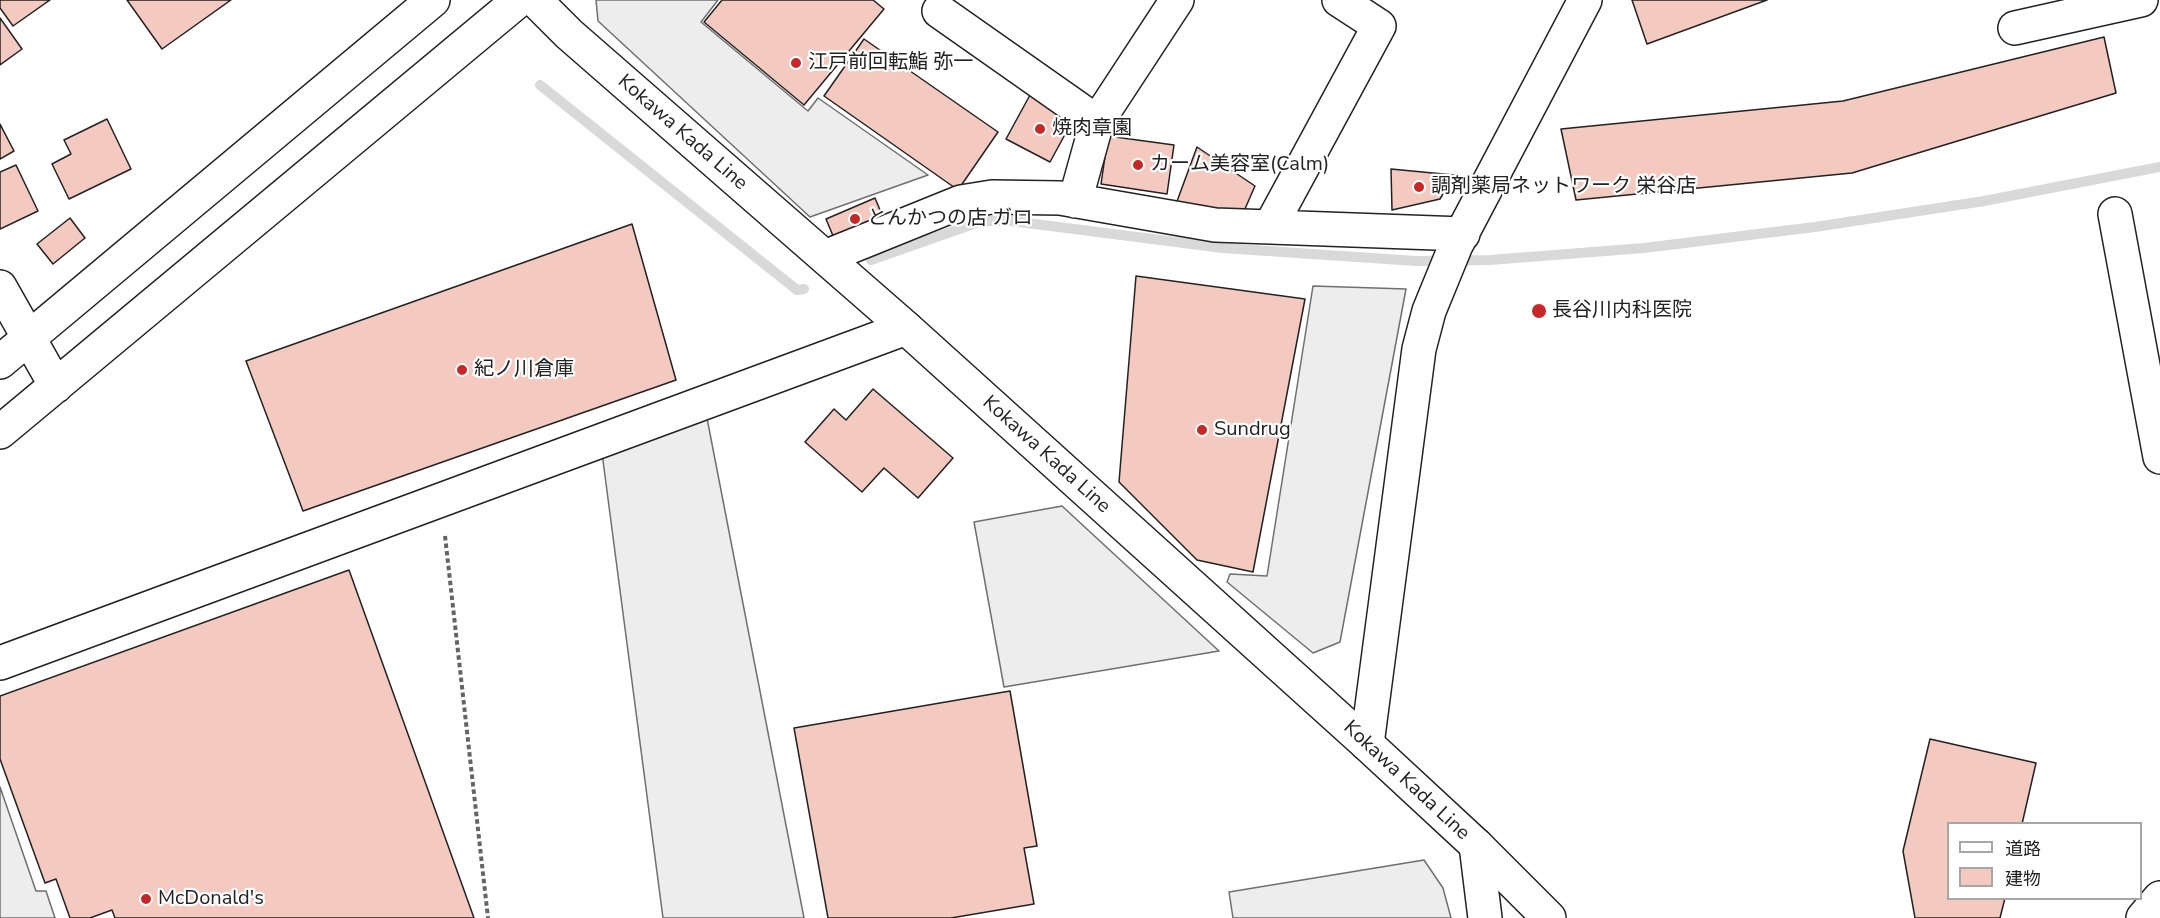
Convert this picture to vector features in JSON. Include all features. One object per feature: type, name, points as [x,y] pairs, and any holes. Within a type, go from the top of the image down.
[{"type":"street","points":[[0,362],[433,0]]},
{"type":"street","points":[[0,432],[519,0]]},
{"type":"street","name":"Kokawa Kada Line","points":[[536,0],[569,34],[906,328],[1367,744],[1476,845],[1549,918]]},
{"type":"street","points":[[1075,201],[1097,122],[1177,0]]},
{"type":"street","points":[[1270,227],[1379,26],[1338,0]]},
{"type":"street","points":[[1367,744],[1419,349],[1429,311],[1455,250],[1585,0]]},
{"type":"street","points":[[2015,28],[2141,0]]},
{"type":"street","points":[[939,10],[1097,122]]},
{"type":"street","points":[[825,257],[961,202],[992,197],[1060,198],[1215,225],[1270,227],[1455,250]]},
{"type":"street","points":[[2115,214],[2160,457]]},
{"type":"street","points":[[0,287],[56,386]]},
{"type":"street","points":[[0,663],[906,328]]},
{"type":"street","points":[[1476,845],[1485,918]]},
{"type":"street","points":[[2143,918],[2160,898]]},
{"type":"path","points":[[441,499],[488,918]]},
{"type":"shaded area","points":[[596,0],[718,0],[701,22],[808,111],[818,98],[928,175],[810,217],[598,21]]},
{"type":"shaded area","points":[[1313,286],[1406,289],[1340,642],[1313,653],[1227,582],[1230,574],[1267,576]]},
{"type":"shaded area","points":[[706,413],[804,918],[663,918],[602,453]]},
{"type":"shaded area","points":[[1062,506],[1219,651],[1004,687],[974,522]]},
{"type":"shaded area","points":[[0,787],[36,891],[46,891],[55,918],[0,918]]},
{"type":"shaded area","points":[[1424,860],[1443,888],[1451,918],[1233,918],[1229,892]]},
{"type":"building","points":[[0,0],[50,0],[13,26],[0,8]]},
{"type":"building","points":[[127,0],[231,0],[162,49]]},
{"type":"building","name":"江戸前回転鮨 弥一","points":[[722,0],[873,0],[884,9],[804,105],[704,22]]},
{"type":"building","points":[[1632,0],[1767,0],[1647,44]]},
{"type":"building","points":[[0,18],[22,49],[0,65]]},
{"type":"building","points":[[2104,37],[2116,93],[1852,173],[1576,200],[1561,129],[1843,101]]},
{"type":"building","points":[[864,39],[998,132],[958,190],[824,96]]},
{"type":"building","name":"焼肉章園","points":[[1030,95],[1074,118],[1050,162],[1006,139]]},
{"type":"building","points":[[107,119],[131,169],[69,199],[52,164],[71,154],[64,140]]},
{"type":"building","points":[[0,124],[14,151],[0,159]]},
{"type":"building","name":"カーム美容室(Calm)","points":[[1108,136],[1174,145],[1167,194],[1101,184]]},
{"type":"building","points":[[1197,147],[1255,186],[1241,218],[1176,204]]},
{"type":"building","points":[[16,165],[38,211],[0,229],[0,172]]},
{"type":"building","name":"調剤薬局ネットワーク 栄谷店","points":[[1391,169],[1454,175],[1440,199],[1392,210]]},
{"type":"building","points":[[875,198],[885,222],[836,243],[826,219]]},
{"type":"building","points":[[70,218],[85,238],[53,264],[37,244]]},
{"type":"building","name":"紀ノ川倉庫","points":[[632,224],[676,380],[303,511],[246,361]]},
{"type":"building","name":"Sundrug","points":[[1136,276],[1305,299],[1253,572],[1197,560],[1119,482]]},
{"type":"building","points":[[873,389],[953,458],[918,498],[884,468],[862,492],[805,442],[834,409],[846,420]]},
{"type":"building","points":[[349,570],[474,918],[115,918],[112,910],[90,918],[70,918],[56,879],[45,883],[0,759],[0,696]]},
{"type":"building","points":[[1010,691],[1037,846],[1024,848],[1034,904],[951,918],[828,918],[794,728]]},
{"type":"building","points":[[1930,739],[2036,763],[2022,822],[1947,822],[1947,900],[2004,900],[2000,918],[1915,918],[1903,851]]},
{"type":"waterway","points":[[540,85],[797,290],[804,289]]},
{"type":"waterway","points":[[871,260],[982,221],[1011,221],[1223,248],[1416,261],[1490,260],[1644,248],[1815,227],[1984,201],[2160,167]]},
{"type":"place","name":"江戸前回転鮨 弥一","points":[[796,63]]},
{"type":"place","name":"焼肉章園","points":[[1040,129]]},
{"type":"place","name":"カーム美容室(Calm)","points":[[1138,165]]},
{"type":"place","name":"調剤薬局ネットワーク 栄谷店","points":[[1419,187]]},
{"type":"place","name":"とんかつの店 ガロ","points":[[855,219]]},
{"type":"place","name":"長谷川内科医院","points":[[1539,311]]},
{"type":"place","name":"紀ノ川倉庫","points":[[462,370]]},
{"type":"place","name":"Sundrug","points":[[1202,430]]},
{"type":"place","name":"McDonald's","points":[[146,899]]}]
